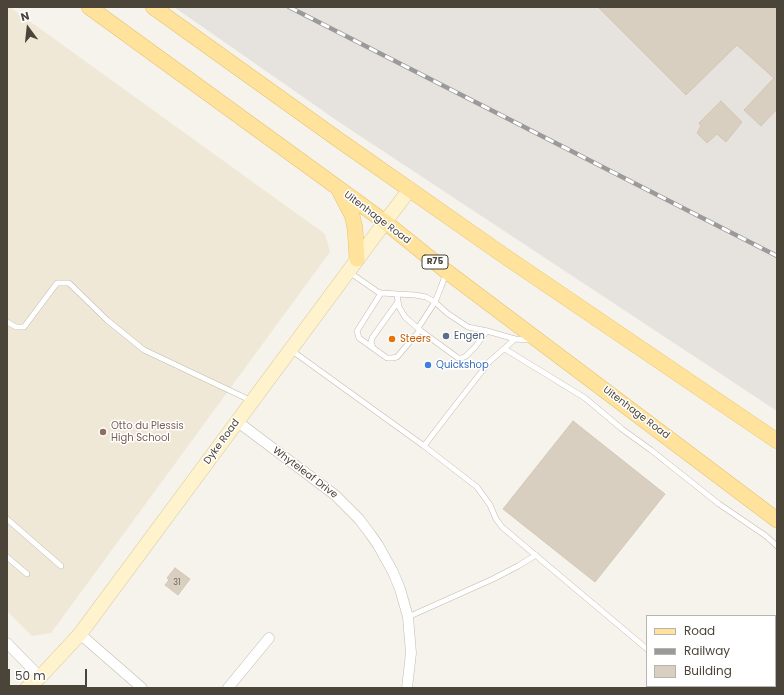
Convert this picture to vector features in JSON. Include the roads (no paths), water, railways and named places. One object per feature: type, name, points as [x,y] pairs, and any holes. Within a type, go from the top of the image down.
[{"type":"main road","name":"Uitenhage Road","points":[[89,7],[385,222],[446,271],[777,520]]},
{"type":"main road","points":[[153,7],[503,254],[777,441]]},
{"type":"main road","points":[[338,188],[352,215],[355,228],[357,259]]},
{"type":"street","name":"Dyke Road","points":[[27,688],[40,677],[80,634],[410,189]]},
{"type":"street","name":"Whyteleaf Drive","points":[[238,422],[335,495],[359,520],[378,545],[393,572],[400,589],[408,617],[411,653],[408,688]]},
{"type":"street","points":[[80,634],[142,688]]},
{"type":"street","points":[[228,688],[269,638]]},
{"type":"street","points":[[7,643],[40,677]]},
{"type":"lane","points":[[348,271],[378,292],[426,297],[468,327],[515,339],[539,340]]},
{"type":"lane","points":[[381,293],[357,331],[360,338],[387,358],[397,357],[419,329],[435,302],[446,271]]},
{"type":"lane","points":[[7,322],[16,327],[24,327],[57,283],[68,283],[107,320],[144,350],[252,402]]},
{"type":"lane","points":[[397,295],[399,307],[405,317],[458,358],[466,356],[487,331]]},
{"type":"lane","points":[[373,348],[371,342],[372,338],[398,303]]},
{"type":"lane","points":[[424,446],[490,361],[515,339]]},
{"type":"lane","points":[[290,349],[424,446],[477,487],[490,505],[496,519],[502,527],[646,648]]},
{"type":"lane","points":[[505,349],[585,398],[622,429],[719,504],[766,536],[777,546]]},
{"type":"lane","points":[[7,519],[61,566]]},
{"type":"lane","points":[[408,617],[493,579],[536,555]]},
{"type":"lane","points":[[7,557],[27,574]]},
{"type":"railway","points":[[289,7],[777,256]]},
{"type":"place","name":"Engen","points":[[446,336]]},
{"type":"place","name":"Steers","points":[[392,339]]},
{"type":"place","name":"Quickshop","points":[[428,365]]},
{"type":"place","name":"Otto du Plessis High School","points":[[103,432]]}]
